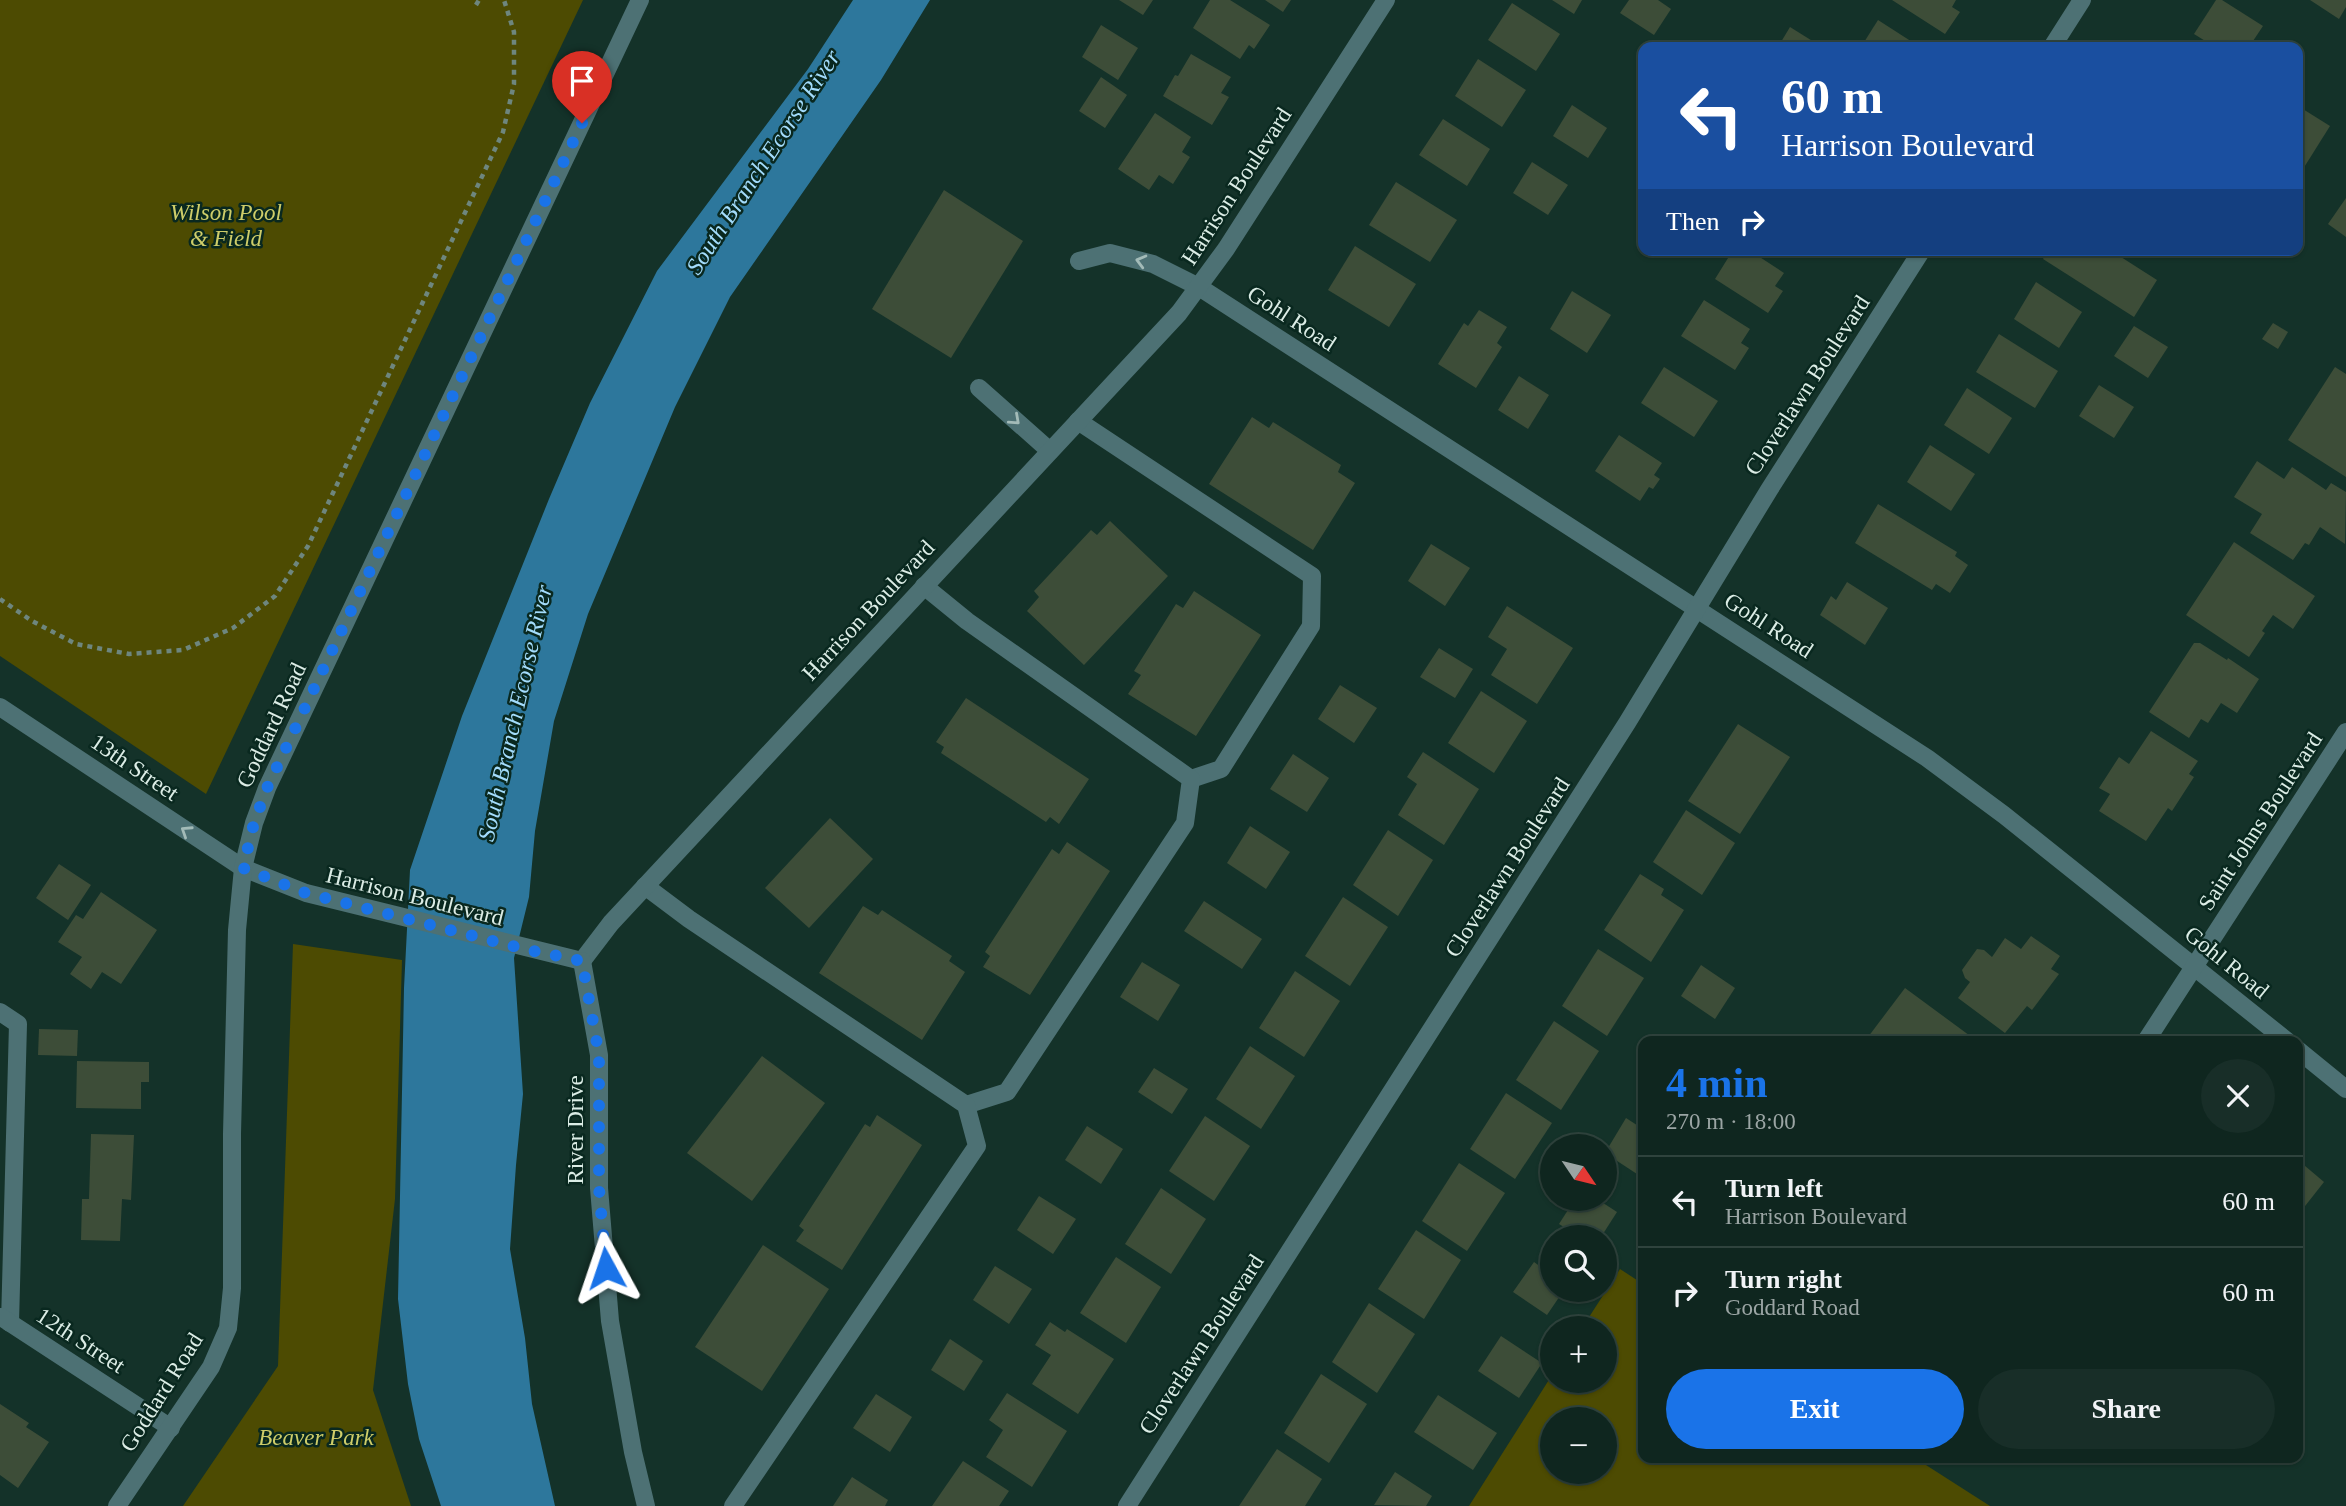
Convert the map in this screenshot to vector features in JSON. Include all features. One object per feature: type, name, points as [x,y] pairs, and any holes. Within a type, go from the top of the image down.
[{"type":"street","name":"Goddard Road","points":[[117,1506],[211,1367],[228,1328],[232,1288],[232,1134],[237,930],[243,868],[254,823],[267,788],[640,0]]},
{"type":"street","name":"Harrison Boulevard","points":[[243,868],[306,893],[375,912],[582,961],[611,923],[645,886],[1179,313],[1226,249],[1386,0]]},
{"type":"street","points":[[2055,42],[2082,0]]},
{"type":"street","name":"Gohl Road","points":[[1079,261],[1110,253],[1153,264],[1199,286],[1927,758],[2281,1036]]},
{"type":"street","name":"Cloverlawn Boulevard","points":[[1127,1506],[1613,746],[1769,490],[1918,256]]},
{"type":"street","points":[[979,388],[1050,452]]},
{"type":"street","points":[[1079,421],[1312,576],[1311,626],[1221,769],[1191,779]]},
{"type":"street","points":[[925,586],[967,621],[1191,779]]},
{"type":"street","name":"13th Street","points":[[0,707],[243,868]]},
{"type":"street","name":"Saint Johns Boulevard","points":[[2149,1036],[2346,732]]},
{"type":"street","points":[[966,1105],[1007,1092],[1185,823],[1191,779]]},
{"type":"street","points":[[645,886],[689,919],[966,1105],[977,1146],[733,1506]]},
{"type":"street","name":"River Drive","points":[[582,961],[599,1055],[599,1188],[611,1321],[633,1452],[646,1506]]},
{"type":"street","points":[[0,1012],[18,1024],[5,1319]]},
{"type":"street","points":[[2303,1054],[2346,1089]]},
{"type":"street","name":"12th Street","points":[[5,1319],[171,1427]]},
{"type":"path","points":[[0,599],[32,621],[76,644],[129,654],[183,650],[233,628],[275,596],[308,546],[503,132],[514,84],[514,32],[504,0]]},
{"type":"green space","name":"Wilson Pool & Field","points":[[0,0],[583,0],[206,794],[0,656]]},
{"type":"green space","name":"Beaver Park","points":[[293,944],[402,960],[395,1199],[373,1390],[411,1506],[183,1506],[278,1366]]},
{"type":"green space","points":[[1620,1269],[1638,1281],[1638,1463],[1923,1463],[1990,1506],[1469,1506],[1541,1393],[1617,1393],[1617,1316],[1590,1316],[1599,1302],[1617,1302],[1617,1274]]},
{"type":"water","name":"South Branch Ecorse River","points":[[853,0],[930,0],[881,80],[730,297],[675,407],[588,614],[554,721],[535,831],[529,897],[514,958],[523,1094],[510,1249],[525,1338],[532,1404],[555,1506],[441,1506],[419,1439],[408,1384],[398,1299],[404,988],[410,870],[462,716],[549,499],[590,403],[657,271],[808,69]]},
{"type":"building","points":[[1119,0],[1153,0],[1143,15]]},
{"type":"building","points":[[1210,0],[1230,0],[1270,25],[1254,49],[1249,45],[1240,59],[1193,28]]},
{"type":"building","points":[[1265,0],[1291,0],[1283,12]]},
{"type":"building","points":[[1552,0],[1582,0],[1574,14]]},
{"type":"building","points":[[1629,0],[1658,0],[1671,9],[1654,35],[1620,13]]},
{"type":"building","points":[[1892,0],[1956,0],[1952,7],[1960,12],[1945,34]]},
{"type":"building","points":[[2216,0],[2222,0],[2263,26],[2252,42],[2207,42],[2194,34]]},
{"type":"building","points":[[2310,0],[2346,0],[2346,7],[2339,19]]},
{"type":"building","points":[[1512,3],[1560,34],[1536,71],[1488,40]]},
{"type":"building","points":[[1878,20],[1912,42],[1864,42]]},
{"type":"building","points":[[1101,25],[1138,48],[1118,80],[1082,57]]},
{"type":"building","points":[[1790,27],[1814,42],[1781,42]]},
{"type":"building","points":[[1191,54],[1231,77],[1221,93],[1229,97],[1212,125],[1163,96]]},
{"type":"building","points":[[1478,59],[1526,90],[1502,127],[1455,96]]},
{"type":"building","points":[[1101,77],[1127,95],[1105,128],[1079,111]]},
{"type":"building","points":[[1572,105],[1607,128],[1588,158],[1553,136]]},
{"type":"building","points":[[2303,109],[2330,126],[2303,169]]},
{"type":"building","points":[[1155,113],[1191,137],[1182,152],[1190,157],[1173,184],[1159,175],[1149,190],[1118,169]]},
{"type":"building","points":[[1443,119],[1490,149],[1467,186],[1419,155]]},
{"type":"building","points":[[1532,162],[1568,185],[1548,215],[1513,193]]},
{"type":"building","points":[[1396,182],[1457,220],[1430,262],[1369,225]]},
{"type":"building","points":[[944,190],[1023,241],[951,358],[872,309]]},
{"type":"building","points":[[2346,198],[2346,237],[2328,224]]},
{"type":"building","points":[[1355,246],[1416,284],[1389,327],[1328,290]]},
{"type":"building","points":[[1729,256],[1758,256],[1784,273],[1775,286],[1783,291],[1768,313],[1715,279]]},
{"type":"building","points":[[2045,256],[2119,256],[2157,280],[2134,317],[2043,259]]},
{"type":"building","points":[[2036,282],[2082,312],[2059,348],[2014,319]]},
{"type":"building","points":[[1572,291],[1611,315],[1587,353],[1550,329]]},
{"type":"building","points":[[1704,300],[1750,329],[1741,343],[1749,348],[1735,370],[1681,336]]},
{"type":"building","points":[[1479,310],[1507,327],[1497,343],[1502,347],[1476,388],[1438,364],[1464,323],[1468,326]]},
{"type":"building","points":[[2273,323],[2288,332],[2278,349],[2262,339]]},
{"type":"building","points":[[2134,326],[2168,347],[2148,378],[2114,356]]},
{"type":"building","points":[[1999,334],[2058,371],[2035,408],[1976,372]]},
{"type":"building","points":[[1664,367],[1718,401],[1694,437],[1641,403]]},
{"type":"building","points":[[2335,367],[2346,374],[2346,477],[2288,440]]},
{"type":"building","points":[[1519,376],[1549,395],[1528,429],[1498,410]]},
{"type":"building","points":[[2099,385],[2134,407],[2114,438],[2079,416]]},
{"type":"building","points":[[1967,388],[2012,418],[1989,454],[1944,425]]},
{"type":"building","points":[[1252,417],[1269,428],[1273,422],[1341,465],[1338,472],[1355,483],[1313,550],[1209,484]]},
{"type":"building","points":[[1619,435],[1662,463],[1654,475],[1660,479],[1653,489],[1649,487],[1640,501],[1595,471]]},
{"type":"building","points":[[1930,445],[1975,474],[1951,511],[1907,482]]},
{"type":"building","points":[[2257,461],[2284,479],[2292,467],[2326,490],[2331,483],[2346,492],[2345,544],[2320,527],[2309,545],[2305,543],[2293,560],[2250,533],[2262,514],[2234,497]]},
{"type":"building","points":[[1878,504],[1957,552],[1955,556],[1968,565],[1950,593],[1936,584],[1932,590],[1855,543]]},
{"type":"building","points":[[1110,521],[1168,576],[1084,665],[1027,611],[1039,597],[1034,591],[1091,530],[1097,535]]},
{"type":"building","points":[[2234,542],[2315,596],[2293,629],[2273,615],[2249,657],[2186,615]]},
{"type":"building","points":[[1431,544],[1470,568],[1445,606],[1408,581]]},
{"type":"building","points":[[1847,582],[1888,608],[1865,645],[1820,615],[1831,596],[1836,600]]},
{"type":"building","points":[[1194,591],[1261,635],[1196,736],[1128,694],[1141,675],[1134,671],[1176,604],[1183,608]]},
{"type":"building","points":[[1507,606],[1573,648],[1537,704],[1491,675],[1507,649],[1488,637]]},
{"type":"building","points":[[2194,643],[2200,643],[2227,660],[2228,658],[2259,679],[2237,713],[2221,703],[2208,723],[2201,719],[2189,738],[2149,712]]},
{"type":"building","points":[[1439,648],[1473,669],[1455,698],[1420,677]]},
{"type":"building","points":[[1340,685],[1377,708],[1354,743],[1318,719]]},
{"type":"building","points":[[1481,691],[1527,721],[1494,773],[1448,743]]},
{"type":"building","points":[[966,698],[1089,779],[1059,824],[1050,817],[1046,822],[941,753],[944,747],[936,742]]},
{"type":"building","points":[[1738,724],[1790,757],[1740,834],[1688,801]]},
{"type":"building","points":[[2151,731],[2198,761],[2189,774],[2194,777],[2172,811],[2168,808],[2146,841],[2099,811],[2110,794],[2099,788],[2119,757],[2129,764]]},
{"type":"building","points":[[1423,752],[1479,789],[1444,845],[1398,815],[1417,784],[1407,777]]},
{"type":"building","points":[[1293,754],[1329,778],[1307,812],[1270,789]]},
{"type":"building","points":[[1686,810],[1735,843],[1702,895],[1653,862]]},
{"type":"building","points":[[830,818],[873,859],[809,928],[765,888]]},
{"type":"building","points":[[1250,826],[1290,852],[1266,889],[1227,863]]},
{"type":"building","points":[[1388,830],[1433,860],[1398,916],[1353,885]]},
{"type":"building","points":[[1067,842],[1110,871],[1030,995],[983,967],[990,956],[985,952],[1052,849],[1059,854]]},
{"type":"building","points":[[59,864],[91,885],[68,920],[36,898]]},
{"type":"building","points":[[1640,874],[1664,889],[1661,895],[1684,910],[1651,962],[1604,930]]},
{"type":"building","points":[[101,892],[157,930],[121,984],[102,972],[91,989],[70,974],[82,957],[58,942],[76,915],[83,919]]},
{"type":"building","points":[[1343,897],[1388,927],[1350,986],[1305,956]]},
{"type":"building","points":[[1204,901],[1262,939],[1242,969],[1184,931]]},
{"type":"building","points":[[863,906],[878,915],[882,910],[952,956],[949,961],[965,972],[922,1040],[819,973]]},
{"type":"building","points":[[2031,936],[2060,956],[2051,969],[2059,974],[2032,1010],[2027,1006],[2005,1033],[1958,998],[1970,982],[1962,970],[1977,949],[1984,950],[1992,957],[2005,938],[2021,949]]},
{"type":"building","points":[[1598,949],[1644,978],[1607,1036],[1562,1006]]},
{"type":"building","points":[[1142,962],[1180,985],[1158,1021],[1120,997]]},
{"type":"building","points":[[1701,965],[1735,988],[1715,1019],[1681,996]]},
{"type":"building","points":[[1295,971],[1340,1001],[1304,1057],[1259,1028]]},
{"type":"building","points":[[1905,988],[1970,1036],[1869,1036]]},
{"type":"building","points":[[1554,1021],[1599,1051],[1561,1110],[1516,1080]]},
{"type":"building","points":[[39,1029],[78,1030],[77,1056],[38,1055]]},
{"type":"building","points":[[1250,1046],[1295,1076],[1261,1129],[1216,1099]]},
{"type":"building","points":[[762,1056],[825,1103],[752,1201],[687,1153]]},
{"type":"building","points":[[77,1061],[149,1062],[149,1082],[141,1082],[141,1109],[76,1108]]},
{"type":"building","points":[[1154,1068],[1188,1089],[1172,1114],[1138,1092]]},
{"type":"building","points":[[1506,1093],[1552,1123],[1545,1134],[1540,1134],[1540,1141],[1515,1179],[1470,1149]]},
{"type":"building","points":[[877,1115],[922,1145],[842,1270],[796,1241],[804,1230],[799,1226],[865,1124],[870,1127]]},
{"type":"building","points":[[1205,1116],[1250,1146],[1214,1201],[1169,1171]]},
{"type":"building","points":[[1626,1118],[1638,1126],[1638,1175],[1617,1161],[1616,1134]]},
{"type":"building","points":[[1087,1126],[1123,1149],[1101,1184],[1065,1160]]},
{"type":"building","points":[[91,1134],[134,1135],[131,1200],[122,1199],[120,1241],[81,1240],[82,1199],[89,1199]]},
{"type":"building","points":[[1459,1163],[1505,1193],[1467,1251],[1422,1221]]},
{"type":"building","points":[[2303,1164],[2324,1182],[2303,1209]]},
{"type":"building","points":[[1161,1188],[1206,1219],[1171,1274],[1125,1244]]},
{"type":"building","points":[[1039,1196],[1076,1219],[1053,1254],[1017,1230]]},
{"type":"building","points":[[1567,1211],[1617,1212],[1609,1225],[1559,1224]]},
{"type":"building","points":[[1416,1230],[1461,1260],[1424,1319],[1378,1289]]},
{"type":"building","points":[[763,1245],[829,1289],[762,1391],[695,1347]]},
{"type":"building","points":[[1116,1257],[1161,1287],[1126,1343],[1080,1313]]},
{"type":"building","points":[[1534,1262],[1540,1266],[1540,1302],[1556,1302],[1547,1315],[1513,1292]]},
{"type":"building","points":[[995,1266],[1032,1289],[1009,1324],[973,1300]]},
{"type":"building","points":[[1369,1303],[1415,1334],[1377,1393],[1332,1362]]},
{"type":"building","points":[[1050,1322],[1065,1332],[1067,1329],[1114,1359],[1078,1414],[1032,1384],[1051,1355],[1035,1345]]},
{"type":"building","points":[[1501,1336],[1540,1362],[1540,1366],[1519,1398],[1478,1371]]},
{"type":"building","points":[[950,1339],[983,1361],[964,1391],[931,1370]]},
{"type":"building","points":[[1321,1374],[1367,1404],[1329,1463],[1284,1433]]},
{"type":"building","points":[[1007,1393],[1067,1431],[1032,1487],[986,1457],[1003,1430],[989,1420]]},
{"type":"building","points":[[876,1394],[912,1417],[890,1452],[853,1428]]},
{"type":"building","points":[[1438,1395],[1497,1433],[1473,1470],[1414,1432]]},
{"type":"building","points":[[0,1404],[29,1423],[26,1427],[49,1442],[18,1488],[0,1475]]},
{"type":"building","points":[[1277,1449],[1322,1479],[1305,1506],[1239,1506]]},
{"type":"building","points":[[963,1461],[1009,1491],[999,1506],[932,1506]]},
{"type":"building","points":[[1395,1472],[1432,1496],[1426,1506],[1374,1505]]},
{"type":"building","points":[[852,1477],[888,1500],[885,1506],[833,1506]]},
{"type":"route","points":[[582,123],[267,788],[254,823],[243,868],[290,888],[375,912],[582,961],[599,1055],[599,1188],[606,1268]]}]
